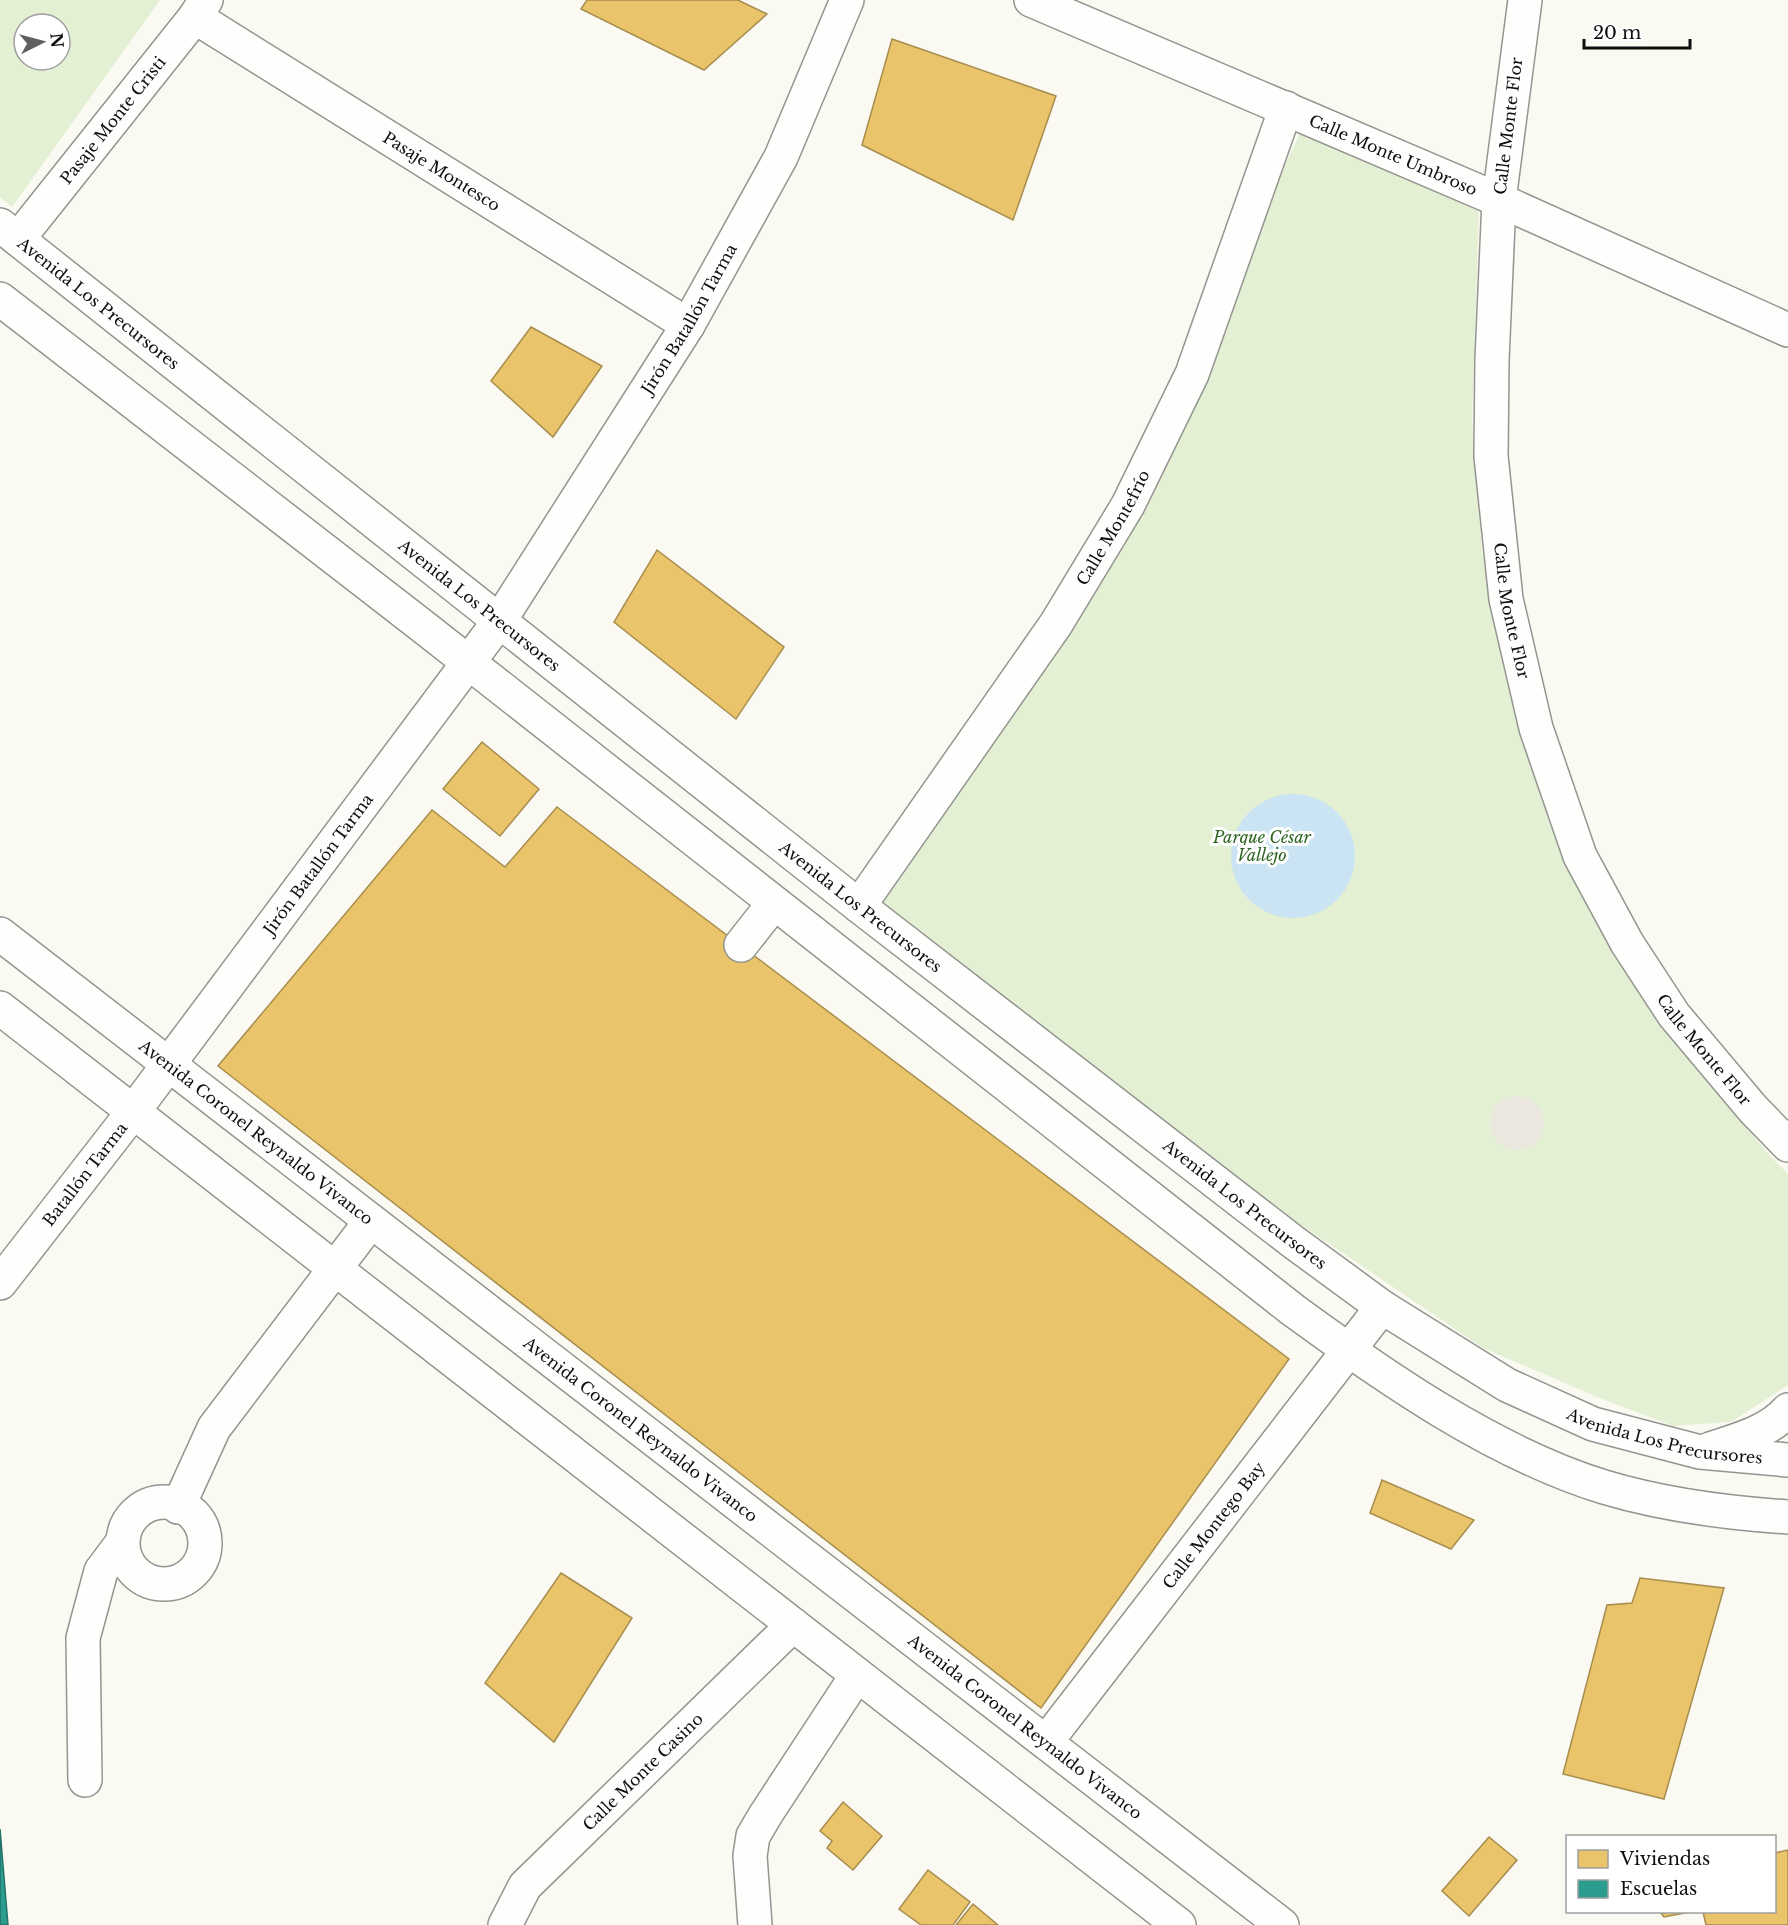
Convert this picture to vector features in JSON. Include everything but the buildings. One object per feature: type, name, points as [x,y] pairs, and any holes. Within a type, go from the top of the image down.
[{"type":"street","name":"Jirón Batallón Tarma","points":[[500,620],[688,325],[781,158],[847,0]]},
{"type":"street","name":"Calle Monte Umbroso","points":[[1031,0],[1498,200],[1788,330]]},
{"type":"street","name":"Calle Monte Flor","points":[[1525,0],[1498,200],[1491,360],[1491,456],[1506,599],[1536,728],[1580,856],[1627,943],[1674,1015],[1753,1109],[1788,1144]]},
{"type":"street","name":"Pasaje Montesco","points":[[200,9],[688,325]]},
{"type":"street","name":"Pasaje Monte Cristi","points":[[9,232],[200,9]]},
{"type":"street","name":"Calle Montefrío","points":[[860,906],[1056,624],[1128,505],[1192,374],[1286,108]]},
{"type":"street","name":"Avenida Los Precursores","points":[[9,232],[860,906],[1292,1241],[1382,1307],[1518,1390],[1593,1424],[1700,1452],[1788,1460]]},
{"type":"street","points":[[0,299],[1293,1310],[1349,1351],[1473,1429],[1555,1469],[1605,1487],[1688,1508],[1788,1517]]},
{"type":"street","points":[[469,664],[500,620]]},
{"type":"street","name":"Jirón Batallón Tarma","points":[[169,1065],[469,664]]},
{"type":"street","points":[[741,945],[774,903]]},
{"type":"street","name":"Avenida Coronel Reynaldo Vivanco","points":[[0,934],[1282,1925]]},
{"type":"street","points":[[0,1008],[1179,1925]]},
{"type":"street","name":"Batallón Tarma","points":[[0,1283],[169,1065]]},
{"type":"street","points":[[178,1507],[214,1428],[371,1221]]},
{"type":"street","name":"Calle Montego Bay","points":[[1046,1742],[1382,1307]]},
{"type":"street","points":[[1700,1452],[1746,1437],[1779,1420],[1788,1410]]},
{"type":"street","points":[[85,1780],[83,1638],[101,1570],[122,1543],[128,1524],[141,1509],[153,1503],[166,1502],[191,1512],[199,1522],[204,1534],[205,1548],[201,1561],[193,1573],[168,1584],[155,1583],[142,1578],[125,1557],[122,1543]]},
{"type":"street","name":"Calle Monte Casino","points":[[505,1925],[525,1886],[793,1625]]},
{"type":"street","points":[[754,1925],[750,1856],[753,1836],[857,1675]]},
{"type":"green space","points":[[0,0],[160,0],[12,207],[0,197]]},
{"type":"green space","name":"Parque César Vallejo","points":[[1300,133],[1479,210],[1472,419],[1482,551],[1508,684],[1550,825],[1595,918],[1655,1019],[1771,1157],[1788,1174],[1788,1385],[1731,1422],[1673,1426],[1602,1399],[1483,1348],[1189,1149],[881,905],[1084,606]]},
{"type":"shaded area","points":[[1517,1096],[1527,1098],[1536,1104],[1542,1113],[1544,1123],[1542,1133],[1536,1142],[1527,1148],[1517,1150],[1507,1148],[1498,1142],[1492,1133],[1490,1123],[1492,1113],[1498,1104],[1507,1098]]},
{"type":"water","points":[[1293,794],[1317,799],[1337,812],[1350,832],[1355,856],[1350,880],[1337,900],[1317,913],[1293,918],[1269,913],[1249,900],[1236,880],[1231,856],[1236,832],[1249,812],[1269,799]]}]
